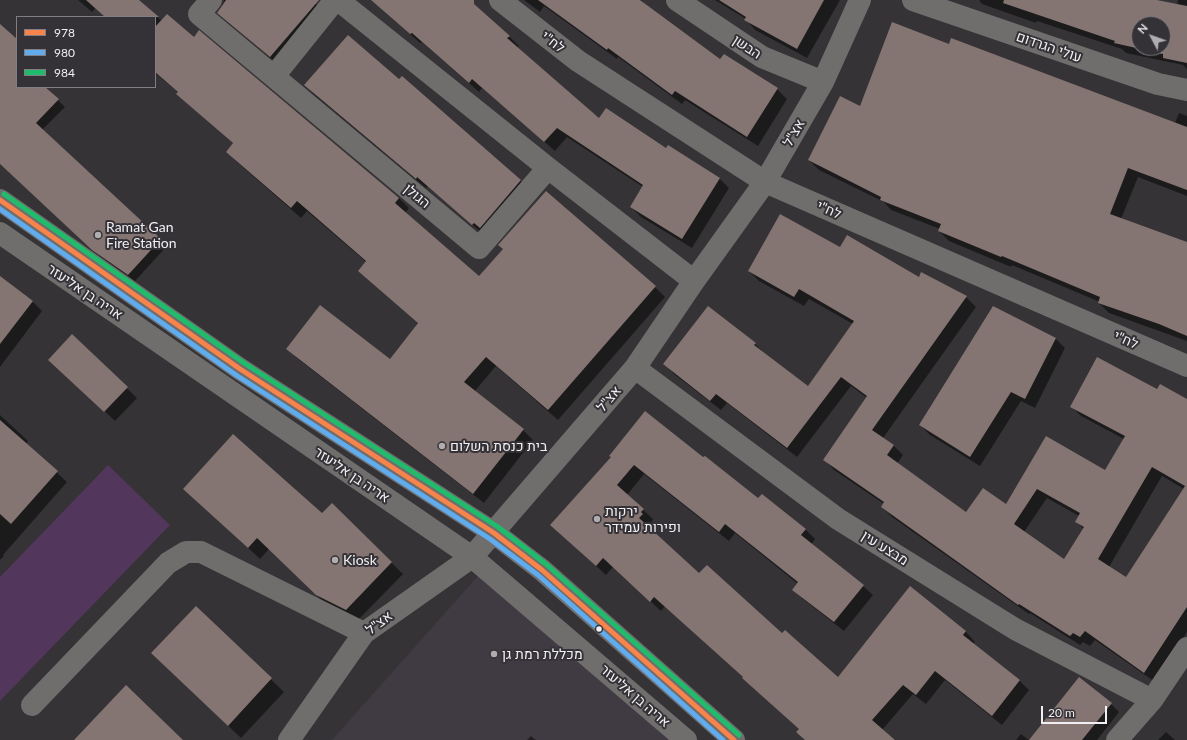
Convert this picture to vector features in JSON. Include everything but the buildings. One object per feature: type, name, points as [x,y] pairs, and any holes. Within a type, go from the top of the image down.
[{"type":"street","points":[[274,76],[336,0],[548,168],[694,281]]},
{"type":"street","name":"לח\"י","points":[[500,0],[578,61],[765,182],[1187,366]]},
{"type":"street","name":"הבשן","points":[[677,0],[762,57],[823,82]]},
{"type":"street","name":"אצ\"ל","points":[[289,740],[364,633],[472,557],[635,368],[694,281],[765,182],[823,82],[860,0]]},
{"type":"street","name":"עולי הגרדום","points":[[913,0],[1158,84],[1187,90]]},
{"type":"street","name":"הגולן","points":[[205,7],[274,76],[479,248],[548,168]]},
{"type":"street","name":"אריה בן אליעזר","points":[[0,200],[240,369],[494,533],[542,570],[734,740]]},
{"type":"street","name":"אריה בן אליעזר","points":[[0,233],[472,557],[686,740]]},
{"type":"street","name":"מבצע עין","points":[[635,368],[838,519],[1015,628],[1152,700]]},
{"type":"street","points":[[32,705],[168,562],[186,552],[201,552],[364,633]]},
{"type":"street","points":[[1117,740],[1152,700],[1187,648]]},
{"type":"shaded area","points":[[108,465],[170,525],[0,701],[0,577]]},
{"type":"shaded area","name":"מכללת רמת גן","points":[[485,568],[674,740],[332,740]]},
{"type":"transit line","name":"984","points":[[4,194],[244,363],[498,527],[547,565],[739,735]]},
{"type":"transit line","name":"978","points":[[0,200],[240,369],[494,533],[542,570],[734,740]]},
{"type":"transit line","name":"980","points":[[0,209],[236,375],[490,539],[538,575],[723,740]]},
{"type":"place","name":"Ramat Gan Fire Station","points":[[98,235]]},
{"type":"place","name":"בית כנסת השלום","points":[[442,446]]},
{"type":"place","name":"ירקות ופירות עמידר","points":[[597,519]]},
{"type":"place","name":"Kiosk","points":[[335,560]]},
{"type":"place","name":"מכללת רמת גן","points":[[494,654]]}]
